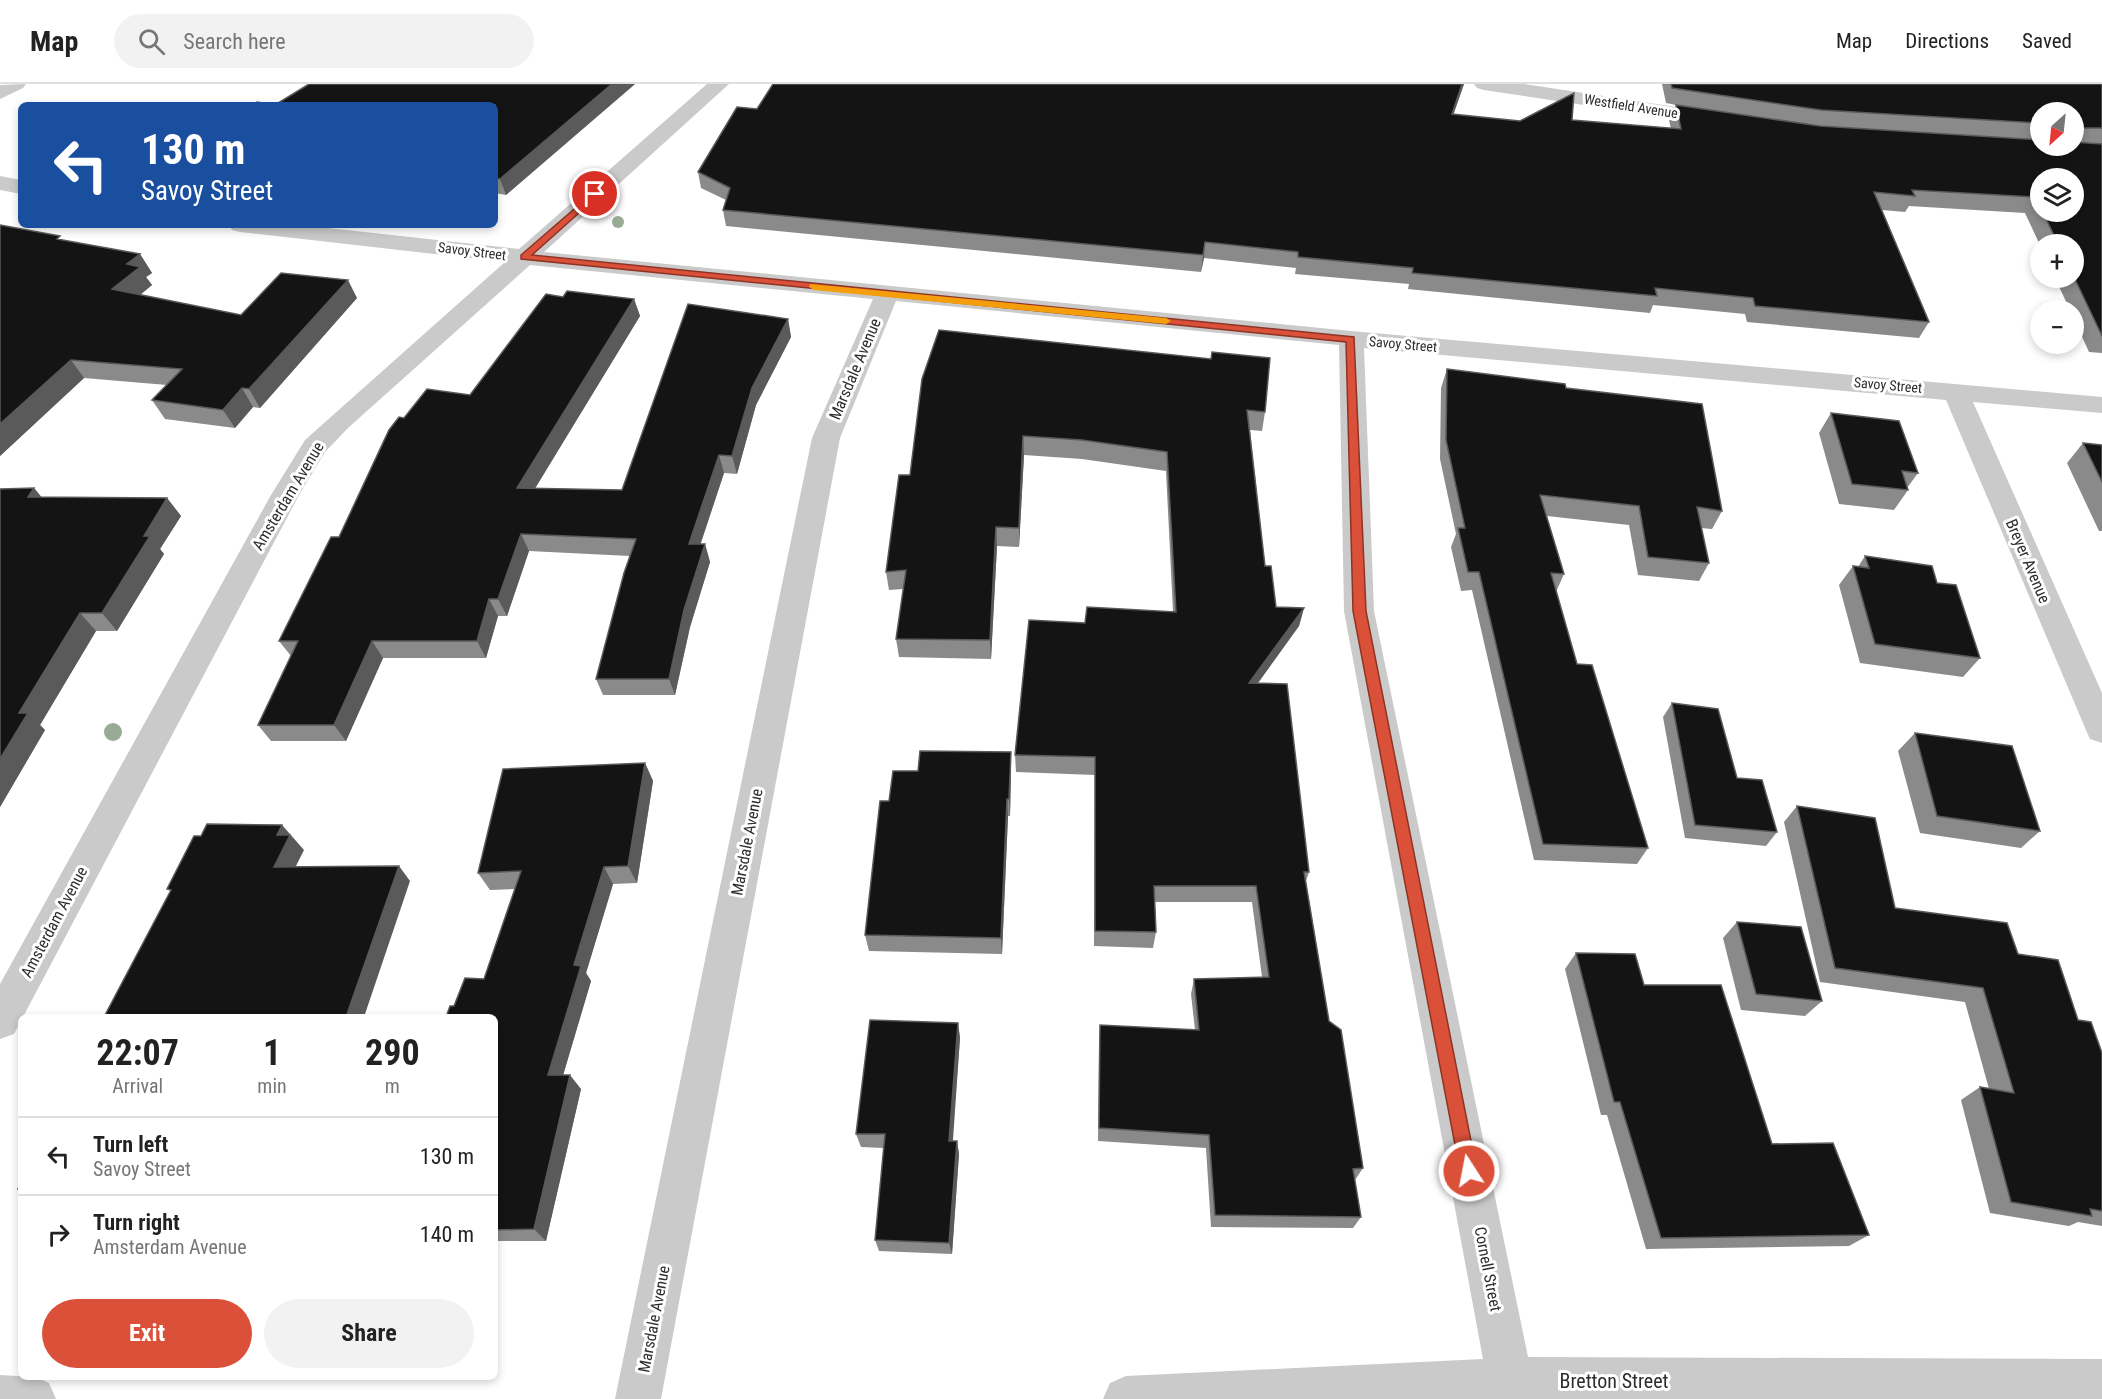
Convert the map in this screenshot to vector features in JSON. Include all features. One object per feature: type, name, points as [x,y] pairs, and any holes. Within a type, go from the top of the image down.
[{"type":"street","points":[[0,93],[16,84]]},
{"type":"street","name":"Amsterdam Avenue","points":[[0,1021],[285,495],[315,446],[719,84]]},
{"type":"street","name":"Westfield Avenue","points":[[1484,84],[1731,121]]},
{"type":"street","points":[[0,183],[18,186]]},
{"type":"street","name":"Savoy Street","points":[[267,228],[524,257],[1351,339],[2102,405]]},
{"type":"street","name":"Marsdale Avenue","points":[[638,1399],[826,438],[887,294]]},
{"type":"street","name":"Cornell Street","points":[[1351,339],[1359,611],[1510,1380]]},
{"type":"street","name":"Breyer Avenue","points":[[1955,391],[2102,730]]},
{"type":"street","name":"Bretton Street","points":[[1126,1399],[1510,1380],[2102,1382]]},
{"type":"street","points":[[0,1398],[33,1399]]},
{"type":"building","points":[[309,84],[612,84],[498,179],[498,102],[280,102]]},
{"type":"building","points":[[773,84],[1462,84],[1452,114],[1520,121],[1574,93],[1572,120],[1681,129],[1676,105],[1820,126],[2030,139],[2030,156],[2084,156],[2084,143],[2102,144],[2102,336],[2079,288],[2084,288],[2084,234],[2053,234],[2048,222],[2084,222],[2084,168],[2030,168],[2030,197],[1912,190],[1915,196],[1874,192],[1929,322],[1755,306],[1753,298],[1655,288],[1657,296],[1412,273],[1413,268],[1298,257],[1298,252],[1205,242],[1203,255],[723,210],[730,188],[698,172],[737,107],[757,109]]},
{"type":"building","points":[[1671,84],[2102,84],[2102,128],[2084,128],[2084,102],[2030,102],[2030,122],[1821,110],[1672,88]]},
{"type":"building","points":[[0,225],[60,236],[57,239],[140,254],[127,264],[140,267],[112,289],[241,315],[281,273],[348,280],[249,389],[242,388],[223,410],[152,400],[182,369],[71,360],[0,424]]},
{"type":"building","points":[[567,291],[634,299],[517,488],[622,490],[688,304],[788,319],[752,388],[732,456],[719,455],[689,544],[705,544],[684,610],[669,679],[596,679],[624,573],[636,539],[521,534],[498,599],[489,599],[477,641],[372,641],[334,725],[258,725],[298,641],[279,641],[331,537],[339,537],[389,430],[399,417],[404,418],[427,389],[470,395],[546,294],[563,297]]},
{"type":"building","points":[[939,330],[1211,359],[1212,352],[1270,358],[1265,412],[1247,410],[1265,566],[1271,566],[1276,607],[1304,608],[1249,683],[1287,684],[1309,872],[1304,872],[1329,1021],[1341,1030],[1363,1168],[1353,1169],[1361,1217],[1215,1215],[1209,1135],[1099,1128],[1100,1025],[1199,1030],[1194,979],[1269,977],[1256,886],[1154,886],[1156,932],[1095,931],[1095,757],[1015,755],[1029,620],[1085,623],[1087,607],[1176,612],[1167,452],[1082,440],[1023,436],[1019,528],[996,527],[990,640],[896,639],[906,570],[886,572],[899,475],[910,475],[922,379]]},
{"type":"building","points":[[1447,369],[1565,384],[1566,388],[1702,404],[1722,511],[1697,507],[1709,563],[1648,557],[1639,506],[1540,495],[1564,574],[1551,573],[1577,664],[1592,665],[1648,848],[1543,844],[1479,572],[1468,572],[1458,528],[1465,528],[1446,440]]},
{"type":"building","points":[[1831,413],[1899,421],[1918,473],[1902,471],[1908,490],[1852,484]]},
{"type":"building","points":[[2083,443],[2102,445],[2102,482]]},
{"type":"building","points":[[34,488],[28,497],[167,498],[144,536],[150,536],[102,613],[80,613],[19,713],[28,713],[0,759],[0,489]]},
{"type":"building","points":[[1865,556],[1932,566],[1937,583],[1956,585],[1980,658],[1875,644],[1853,566],[1869,568]]},
{"type":"building","points":[[1672,703],[1718,709],[1737,778],[1762,780],[1777,832],[1695,825]]},
{"type":"building","points":[[1915,733],[2012,746],[2040,831],[1937,816]]},
{"type":"building","points":[[920,751],[1011,752],[1001,938],[865,935],[880,801],[889,801],[893,771],[918,771]]},
{"type":"building","points":[[645,763],[628,866],[604,867],[574,965],[581,966],[548,1075],[570,1075],[534,1229],[498,1230],[498,1014],[447,1014],[450,1006],[454,1006],[465,978],[484,979],[521,871],[478,873],[503,769]]},
{"type":"building","points":[[1797,806],[1875,818],[1895,908],[2007,923],[2018,954],[2058,960],[2078,1020],[2091,1022],[2102,1053],[2102,1211],[2090,1209],[2092,1216],[2011,1202],[1980,1087],[2014,1093],[1983,988],[1835,968]]},
{"type":"building","points":[[207,824],[282,825],[277,835],[290,835],[274,867],[399,866],[347,1014],[106,1014],[171,890],[167,889],[194,836],[201,836]]},
{"type":"building","points":[[1737,922],[1801,927],[1822,1001],[1756,994]]},
{"type":"building","points":[[1576,953],[1635,954],[1644,985],[1721,985],[1772,1144],[1833,1143],[1869,1235],[1661,1238],[1620,1102],[1614,1102]]},
{"type":"building","points":[[870,1020],[958,1023],[949,1141],[957,1141],[949,1243],[875,1240],[885,1134],[856,1134]]},
{"type":"slow traffic","points":[[814,287],[1166,321]]},
{"type":"route","points":[[595,194],[524,257],[1351,339],[1359,611],[1469,1171]]}]
